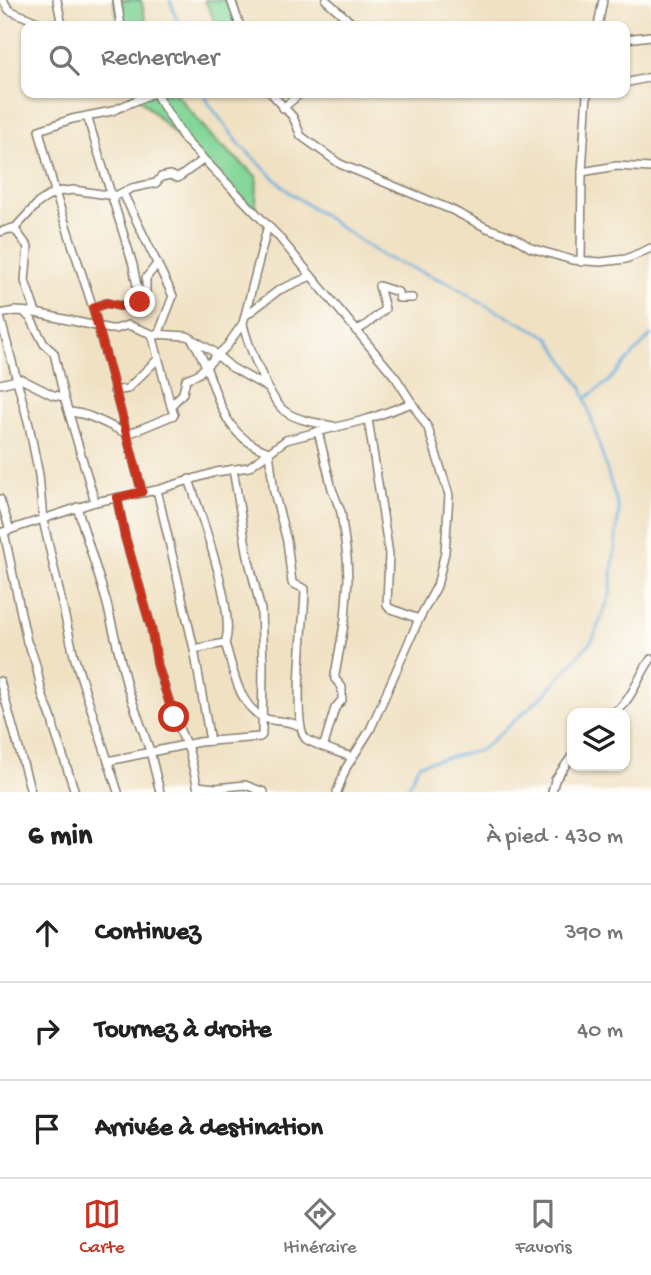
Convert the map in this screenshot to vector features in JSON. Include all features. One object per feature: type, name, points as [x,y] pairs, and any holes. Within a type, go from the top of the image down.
[{"type":"street","points":[[3,0],[13,12],[35,21]]},
{"type":"street","points":[[57,0],[61,21]]},
{"type":"street","points":[[117,0],[120,21]]},
{"type":"street","points":[[231,0],[238,21]]},
{"type":"street","points":[[326,0],[349,21]]},
{"type":"street","points":[[599,21],[603,0]]},
{"type":"street","points":[[630,38],[651,36]]},
{"type":"street","points":[[630,82],[651,77]]},
{"type":"street","points":[[142,98],[112,111],[39,130],[55,192],[93,308],[142,492]]},
{"type":"street","points":[[157,98],[185,140],[268,225],[396,378],[428,428],[449,495],[446,552],[435,592],[419,619],[370,730],[351,757],[336,791]]},
{"type":"street","points":[[275,98],[293,117],[301,136],[340,163],[452,210],[487,228],[514,237],[531,248],[581,262],[616,261],[651,248]]},
{"type":"street","points":[[283,108],[295,98]]},
{"type":"street","points":[[581,262],[582,172],[587,98]]},
{"type":"street","points":[[87,116],[133,265],[140,302]]},
{"type":"street","points":[[0,232],[16,227],[37,203],[55,192],[75,190],[111,196],[156,183],[161,177],[170,175],[177,178],[203,160]]},
{"type":"street","points":[[582,172],[616,166],[651,168]]},
{"type":"street","points":[[69,412],[100,420],[128,434],[139,432],[174,415],[158,359],[155,335],[173,299],[122,193]]},
{"type":"street","points":[[171,406],[183,393],[186,379],[198,374],[233,340],[244,320],[268,225]]},
{"type":"street","points":[[11,229],[17,232],[28,247],[24,281],[36,313]]},
{"type":"street","points":[[93,308],[106,303],[120,306],[140,302],[146,292],[146,278],[157,264]]},
{"type":"street","points":[[244,320],[279,290],[311,276]]},
{"type":"street","points":[[356,331],[385,309],[379,286],[398,292],[399,298],[412,298]]},
{"type":"street","points":[[23,312],[28,315],[44,344],[54,353],[94,502]]},
{"type":"street","points":[[118,792],[74,656],[43,520],[39,475],[0,316],[36,313],[116,330],[131,325],[155,335],[181,334],[268,388]]},
{"type":"street","points":[[244,320],[246,338],[268,388],[282,409],[291,415],[336,427]]},
{"type":"street","points":[[191,338],[205,365],[227,421],[246,442],[269,452]]},
{"type":"street","points":[[114,391],[127,389],[158,359]]},
{"type":"street","points":[[0,384],[22,379],[53,395],[64,397]]},
{"type":"street","points":[[5,532],[94,502],[249,467],[286,440],[368,419],[412,403]]},
{"type":"street","points":[[368,419],[371,452],[385,519],[389,554],[387,605],[419,619]]},
{"type":"street","points":[[318,431],[332,489],[341,512],[348,579],[345,619],[335,675],[342,687],[342,700],[335,708],[324,745]]},
{"type":"street","points":[[269,452],[274,492],[287,541],[292,583],[305,589],[297,705],[299,726],[305,739],[351,757]]},
{"type":"street","points":[[108,761],[211,741],[260,737],[263,718],[261,610],[248,557],[233,469]]},
{"type":"street","points":[[189,479],[207,529],[224,595],[229,626],[226,643],[231,667],[242,694],[263,718],[293,722],[299,726]]},
{"type":"street","points":[[157,489],[194,649],[211,741]]},
{"type":"street","points":[[117,498],[125,537],[149,619],[158,667],[186,745],[198,789],[245,785],[261,792]]},
{"type":"street","points":[[0,499],[27,642],[35,658],[43,695],[75,792]]},
{"type":"street","points":[[77,508],[160,792]]},
{"type":"street","points":[[194,649],[226,643]]},
{"type":"street","points":[[618,708],[628,699],[651,659]]},
{"type":"street","points":[[0,681],[31,792]]},
{"type":"street","points":[[552,792],[555,780],[567,761]]},
{"type":"green space","points":[[114,0],[141,0],[146,21],[118,21]]},
{"type":"green space","points":[[205,0],[233,0],[238,21],[215,21]]},
{"type":"green space","points":[[139,98],[179,98],[212,137],[257,177],[256,207],[240,200]]},
{"type":"waterway","points":[[170,0],[177,21]]},
{"type":"waterway","points":[[206,98],[240,145],[289,192],[384,257],[451,284],[481,303],[549,337],[582,388],[619,510],[610,595],[593,639],[546,693],[481,750],[419,764],[405,792]]},
{"type":"waterway","points":[[586,398],[608,382],[651,335]]},
{"type":"route","points":[[140,302],[120,306],[106,303],[93,308],[142,492],[117,498],[125,537],[151,627],[158,667],[174,717]]}]
